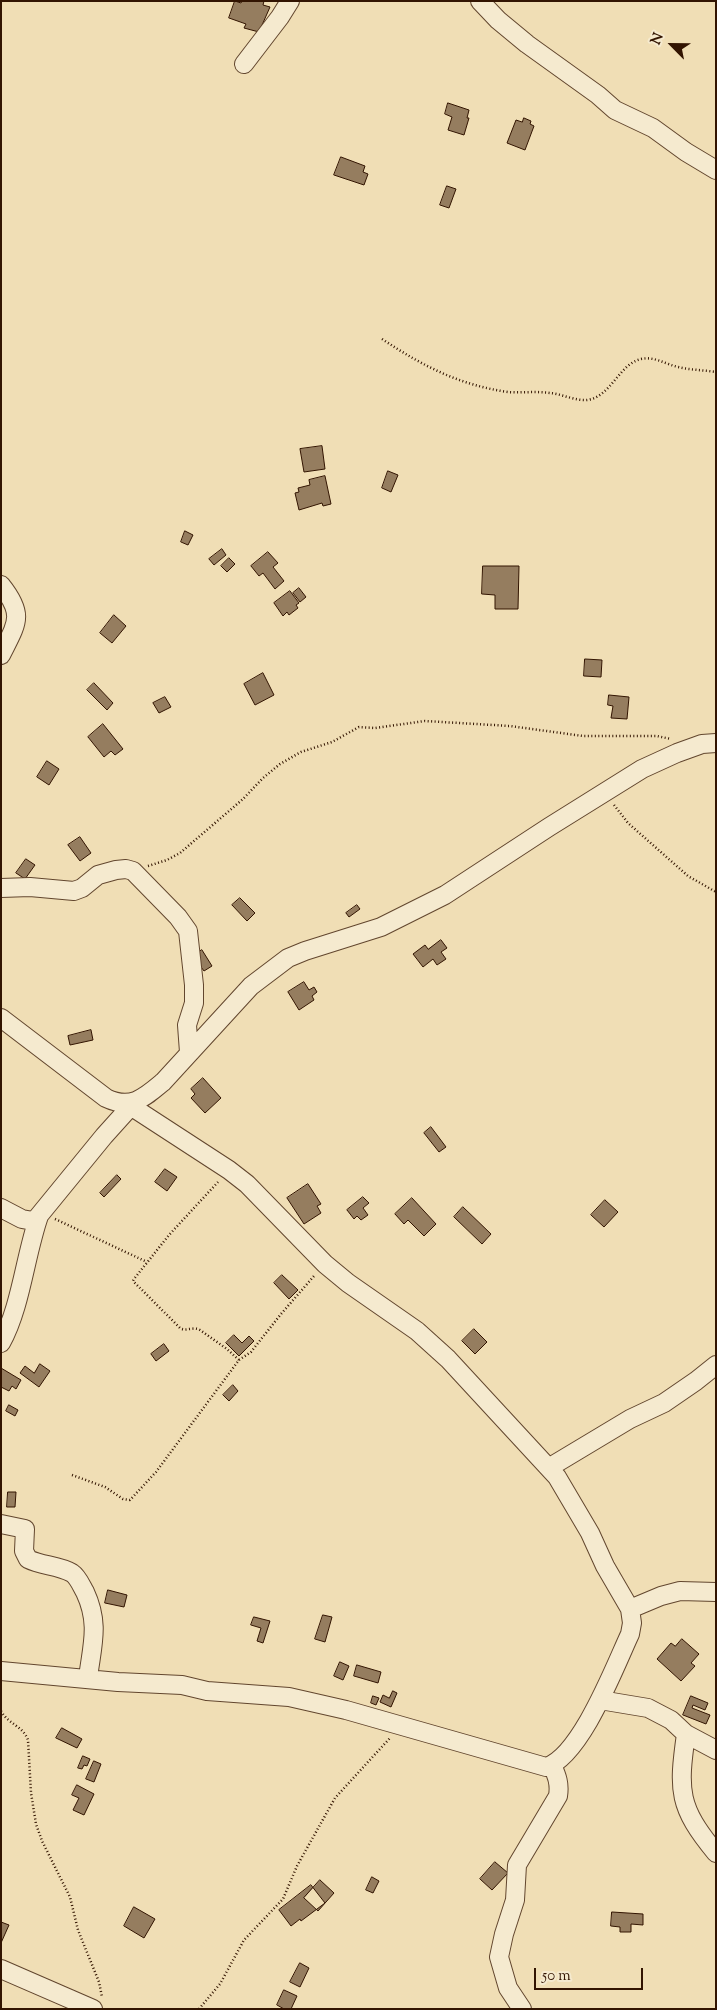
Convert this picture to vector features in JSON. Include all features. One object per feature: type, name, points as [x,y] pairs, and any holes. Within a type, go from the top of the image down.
[{"type":"street","points":[[244,64],[290,1]]},
{"type":"street","points":[[480,1],[498,20],[527,44],[598,95],[614,110],[653,128],[686,152],[716,170]]},
{"type":"street","points":[[1,585],[13,600],[17,614],[14,629],[1,655]]},
{"type":"street","points":[[1,1208],[28,1221],[39,1216],[128,1105],[147,1096],[163,1082],[251,986],[288,958],[381,927],[445,896],[605,791],[642,769],[702,744],[716,743]]},
{"type":"street","points":[[1,888],[30,887],[74,891],[82,888],[98,875],[116,870],[130,870],[178,917],[188,931],[194,985],[194,1003],[187,1025],[189,1052]]},
{"type":"street","points":[[1,1018],[106,1098],[116,1103],[128,1105],[229,1170],[263,1200],[326,1264],[348,1283],[402,1319],[430,1342],[550,1467],[573,1502],[604,1566],[630,1609],[632,1623],[630,1634],[600,1700],[583,1729],[552,1765],[546,1767],[346,1710],[289,1697],[207,1692],[182,1686],[1,1671]]},
{"type":"street","points":[[1,1343],[13,1314],[31,1239],[39,1216]]},
{"type":"street","points":[[550,1467],[630,1419],[664,1403],[716,1365]]},
{"type":"street","points":[[1,1524],[25,1528],[24,1551],[28,1559],[61,1568],[74,1574],[79,1580],[94,1619],[95,1628],[88,1678]]},
{"type":"street","points":[[630,1609],[661,1596],[680,1591],[716,1592]]},
{"type":"street","points":[[600,1700],[648,1708],[671,1720],[686,1734],[716,1750]]},
{"type":"street","points":[[686,1734],[682,1759],[682,1797],[692,1822],[716,1853]]},
{"type":"street","points":[[522,2009],[508,1988],[499,1957],[515,1900],[517,1865],[558,1796],[558,1777],[552,1765]]},
{"type":"street","points":[[1,1969],[98,2004]]},
{"type":"path","points":[[382,339],[434,371],[482,387],[520,393],[552,393],[583,400],[594,398],[628,366],[641,359],[650,358],[678,367],[716,372]]},
{"type":"path","points":[[130,870],[156,864],[180,853],[243,799],[263,778],[280,764],[301,752],[332,742],[359,727],[375,728],[425,721],[510,726],[583,736],[657,736],[675,739]]},
{"type":"path","points":[[605,791],[628,823],[688,876],[716,892]]},
{"type":"path","points":[[229,1170],[203,1196],[134,1278],[135,1284],[158,1304],[180,1328],[186,1330],[196,1328],[200,1330],[239,1360]]},
{"type":"path","points":[[39,1216],[51,1216],[146,1262]]},
{"type":"path","points":[[72,1475],[105,1487],[127,1501],[130,1500],[156,1472],[239,1360],[251,1352],[280,1314],[326,1264]]},
{"type":"path","points":[[1,1711],[8,1720],[23,1730],[28,1740],[31,1793],[36,1824],[42,1841],[70,1897],[78,1930],[99,1982],[98,2004]]},
{"type":"path","points":[[199,2009],[220,1984],[244,1940],[283,1899],[297,1866],[335,1798],[402,1726]]},
{"type":"building","points":[[235,1],[241,3],[242,1],[264,1],[263,5],[270,7],[259,32],[244,28],[246,24],[229,18]]},
{"type":"building","points":[[448,103],[469,110],[467,118],[469,118],[464,135],[448,130],[452,117],[445,114]]},
{"type":"building","points":[[524,118],[531,121],[530,124],[534,126],[525,150],[507,143],[516,120],[522,122]]},
{"type":"building","points":[[341,157],[365,166],[363,172],[368,174],[364,185],[334,175]]},
{"type":"building","points":[[447,186],[456,189],[449,208],[440,205]]},
{"type":"building","points":[[322,446],[325,469],[304,472],[300,449]]},
{"type":"building","points":[[388,471],[398,475],[391,492],[382,488]]},
{"type":"building","points":[[325,476],[331,504],[323,506],[322,503],[299,510],[295,493],[299,492],[298,488],[310,485],[309,480]]},
{"type":"building","points":[[185,531],[193,535],[188,545],[181,542]]},
{"type":"building","points":[[222,549],[226,555],[214,565],[209,559]]},
{"type":"building","points":[[268,552],[278,563],[273,567],[284,581],[275,589],[263,573],[259,576],[251,566]]},
{"type":"building","points":[[229,558],[235,564],[227,572],[221,566]]},
{"type":"building","points":[[483,566],[519,566],[518,609],[495,609],[495,595],[482,594]]},
{"type":"building","points":[[299,588],[306,597],[300,602],[293,593]]},
{"type":"building","points":[[290,591],[299,603],[296,605],[298,608],[289,615],[287,612],[283,616],[274,603]]},
{"type":"building","points":[[114,615],[126,626],[112,643],[100,633]]},
{"type":"building","points":[[585,659],[602,660],[601,677],[584,676]]},
{"type":"building","points":[[263,673],[274,695],[255,705],[244,684]]},
{"type":"building","points":[[94,683],[113,703],[107,710],[87,690]]},
{"type":"building","points":[[609,695],[629,697],[627,719],[611,718],[613,706],[608,705]]},
{"type":"building","points":[[165,697],[171,707],[159,713],[153,703]]},
{"type":"building","points":[[103,724],[123,749],[115,755],[111,751],[104,757],[88,737]]},
{"type":"building","points":[[47,761],[59,769],[49,785],[37,777]]},
{"type":"building","points":[[80,837],[91,853],[80,861],[68,845]]},
{"type":"building","points":[[26,859],[35,865],[25,879],[16,873]]},
{"type":"building","points":[[240,898],[255,913],[247,921],[232,905]]},
{"type":"building","points":[[357,905],[360,909],[349,917],[346,913]]},
{"type":"building","points":[[441,940],[447,948],[441,952],[446,959],[437,965],[433,959],[423,967],[413,954],[425,945],[428,949]]},
{"type":"building","points":[[202,950],[212,966],[204,971],[193,956]]},
{"type":"building","points":[[304,982],[309,990],[314,987],[317,992],[312,996],[314,1000],[299,1010],[288,992]]},
{"type":"building","points":[[91,1030],[93,1040],[70,1045],[68,1036]]},
{"type":"building","points":[[203,1078],[221,1098],[205,1113],[191,1098],[195,1094],[191,1089]]},
{"type":"building","points":[[431,1127],[446,1147],[439,1152],[424,1133]]},
{"type":"building","points":[[165,1169],[177,1177],[167,1191],[155,1182]]},
{"type":"building","points":[[117,1175],[121,1179],[104,1197],[100,1193]]},
{"type":"building","points":[[308,1184],[321,1204],[317,1206],[321,1213],[304,1224],[287,1198]]},
{"type":"building","points":[[363,1197],[369,1203],[363,1208],[368,1215],[361,1220],[357,1216],[354,1219],[347,1210]]},
{"type":"building","points":[[412,1198],[436,1224],[424,1236],[408,1220],[404,1224],[395,1214]]},
{"type":"building","points":[[605,1200],[618,1212],[604,1227],[591,1215]]},
{"type":"building","points":[[463,1207],[491,1234],[482,1244],[454,1217]]},
{"type":"building","points":[[282,1275],[298,1290],[289,1299],[274,1283]]},
{"type":"building","points":[[474,1329],[487,1342],[475,1354],[462,1341]]},
{"type":"building","points":[[234,1335],[242,1343],[249,1336],[254,1341],[239,1356],[226,1343]]},
{"type":"building","points":[[164,1344],[169,1351],[156,1361],[151,1354]]},
{"type":"building","points":[[40,1364],[50,1371],[39,1387],[20,1373],[25,1366],[34,1373]]},
{"type":"building","points":[[1,1368],[21,1380],[16,1389],[12,1386],[9,1391],[1,1387]]},
{"type":"building","points":[[233,1385],[238,1391],[229,1401],[223,1395]]},
{"type":"building","points":[[9,1405],[18,1410],[15,1416],[6,1411]]},
{"type":"building","points":[[8,1492],[16,1492],[15,1507],[7,1507]]},
{"type":"building","points":[[108,1590],[127,1595],[124,1607],[105,1603]]},
{"type":"building","points":[[323,1615],[332,1617],[325,1642],[315,1639]]},
{"type":"building","points":[[254,1617],[270,1621],[263,1643],[257,1641],[261,1628],[251,1625]]},
{"type":"building","points":[[682,1639],[699,1654],[691,1663],[695,1666],[681,1681],[657,1659],[671,1643],[675,1646]]},
{"type":"building","points":[[340,1662],[349,1666],[343,1680],[334,1676]]},
{"type":"building","points":[[357,1665],[381,1672],[378,1683],[354,1676]]},
{"type":"building","points":[[393,1691],[397,1693],[391,1707],[380,1702],[383,1695],[389,1698]]},
{"type":"building","points":[[373,1696],[379,1698],[376,1705],[371,1703]]},
{"type":"building","points":[[691,1696],[708,1703],[705,1710],[693,1705],[692,1708],[710,1715],[706,1724],[683,1715]]},
{"type":"building","points":[[62,1728],[82,1739],[77,1748],[56,1738]]},
{"type":"building","points":[[83,1756],[90,1759],[87,1766],[84,1765],[82,1769],[78,1768]]},
{"type":"building","points":[[94,1761],[101,1764],[94,1782],[86,1779]]},
{"type":"building","points":[[77,1785],[94,1794],[84,1815],[73,1810],[79,1798],[72,1795]]},
{"type":"building","points":[[495,1862],[508,1873],[492,1890],[480,1879]]},
{"type":"building","points":[[372,1877],[379,1881],[373,1893],[366,1890]]},
{"type":"building","points":[[320,1880],[334,1893],[318,1911],[304,1898]]},
{"type":"building","points":[[311,1885],[325,1903],[291,1926],[279,1910]]},
{"type":"building","points":[[134,1907],[155,1919],[144,1938],[124,1926]]},
{"type":"building","points":[[612,1912],[643,1914],[643,1925],[631,1924],[631,1932],[620,1932],[620,1927],[611,1926]]},
{"type":"building","points":[[1,1922],[9,1925],[1,1943]]},
{"type":"building","points":[[300,1963],[309,1968],[300,1987],[290,1982]]},
{"type":"building","points":[[284,1990],[297,1996],[291,2009],[284,2009],[277,2005]]}]
